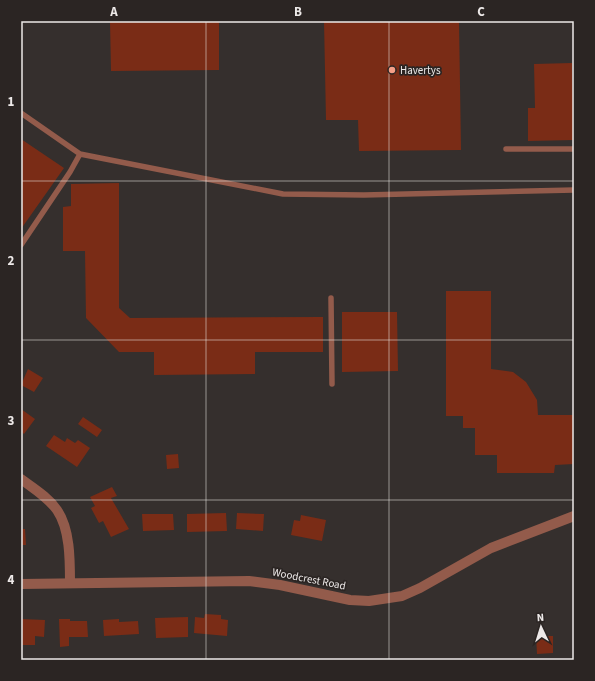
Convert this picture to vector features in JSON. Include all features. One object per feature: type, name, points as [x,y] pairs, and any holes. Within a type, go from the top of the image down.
[{"type":"street","points":[[21,479],[56,508],[62,518],[68,549],[70,583]]},
{"type":"street","name":"Woodcrest Road","points":[[21,584],[249,581],[280,585],[350,600],[385,599],[402,596],[420,588],[491,548],[574,516]]},
{"type":"lane","points":[[21,113],[80,154],[283,194],[364,195],[574,190]]},
{"type":"lane","points":[[506,149],[574,149]]},
{"type":"lane","points":[[21,244],[70,172],[80,154]]},
{"type":"lane","points":[[331,298],[332,384]]},
{"type":"building","points":[[110,21],[219,21],[219,70],[111,71]]},
{"type":"building","name":"Havertys","points":[[324,21],[459,21],[461,150],[359,151],[358,120],[326,120]]},
{"type":"building","points":[[572,63],[574,140],[528,141],[528,108],[535,108],[534,64]]},
{"type":"building","points":[[21,139],[64,168],[21,229]]},
{"type":"building","points":[[119,183],[119,308],[130,318],[323,317],[323,352],[255,352],[255,374],[154,375],[154,352],[119,352],[86,318],[85,251],[63,251],[63,207],[71,206],[71,184]]},
{"type":"building","points":[[446,291],[491,291],[491,369],[513,372],[526,382],[537,400],[538,415],[574,415],[574,464],[555,465],[554,473],[497,473],[497,455],[475,455],[475,428],[463,428],[463,416],[446,416]]},
{"type":"building","points":[[342,312],[397,312],[398,371],[342,372]]},
{"type":"building","points":[[28,369],[43,378],[34,392],[21,385]]},
{"type":"building","points":[[21,409],[35,419],[24,434],[21,431]]},
{"type":"building","points":[[83,417],[102,430],[97,437],[78,424]]},
{"type":"building","points":[[54,435],[65,442],[67,438],[75,443],[78,440],[90,448],[77,467],[46,446]]},
{"type":"building","points":[[178,454],[179,468],[167,469],[166,455]]},
{"type":"building","points":[[112,487],[117,496],[111,498],[129,529],[111,537],[103,521],[99,523],[91,508],[95,506],[90,497]]},
{"type":"building","points":[[226,513],[227,531],[187,532],[187,514]]},
{"type":"building","points":[[237,513],[264,514],[263,531],[236,529]]},
{"type":"building","points":[[142,514],[173,514],[174,530],[143,531]]},
{"type":"building","points":[[301,515],[326,520],[322,541],[291,535],[294,520],[300,521]]},
{"type":"building","points":[[21,529],[25,529],[26,545],[21,545]]},
{"type":"building","points":[[205,614],[221,615],[221,619],[228,620],[227,636],[194,633],[195,617],[204,618]]},
{"type":"building","points":[[188,617],[188,637],[156,638],[155,618]]},
{"type":"building","points":[[21,619],[45,620],[44,637],[35,636],[35,645],[21,645]]},
{"type":"building","points":[[59,619],[70,619],[70,621],[87,621],[88,637],[69,637],[69,646],[60,647]]},
{"type":"building","points":[[119,619],[119,622],[138,621],[139,634],[104,636],[103,620]]},
{"type":"building","points":[[536,636],[553,636],[553,653],[537,654]]},
{"type":"place","name":"Havertys","points":[[392,70]]}]
